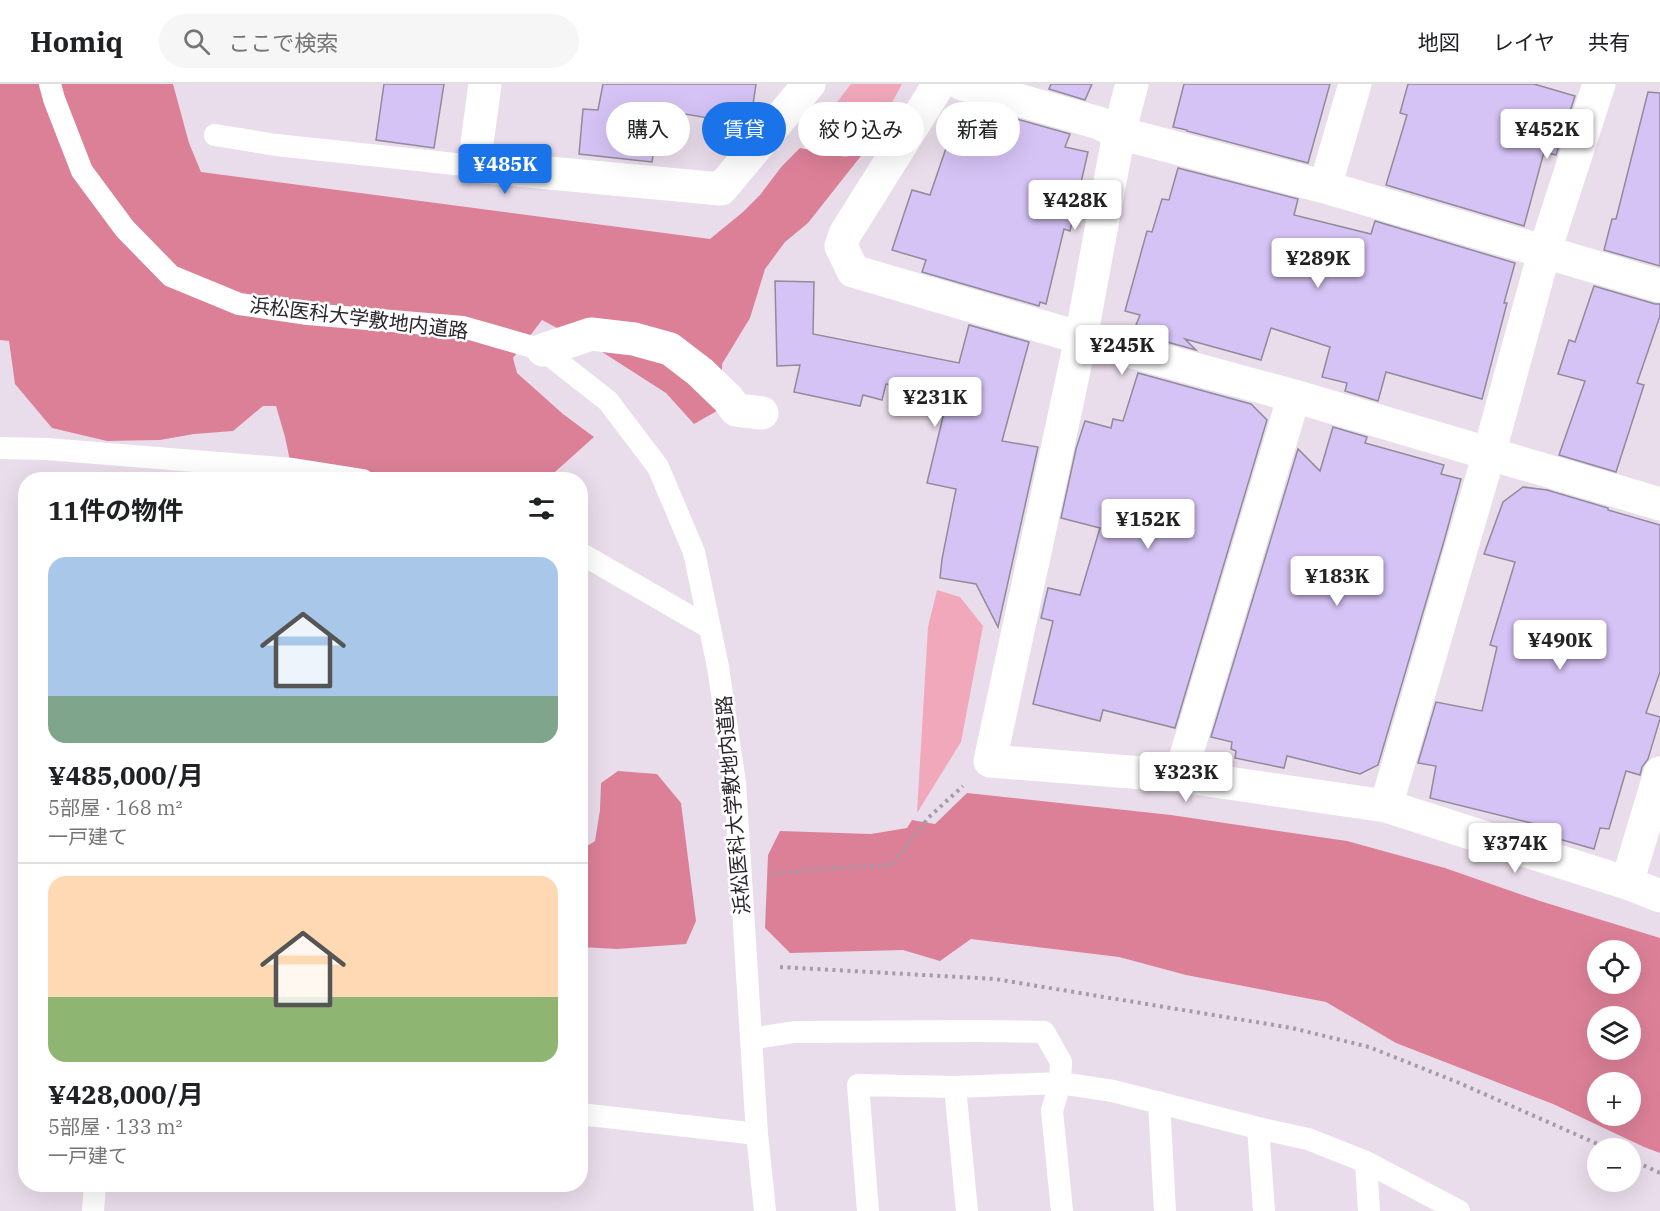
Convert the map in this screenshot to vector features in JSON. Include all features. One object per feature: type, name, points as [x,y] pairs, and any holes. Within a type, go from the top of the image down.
[{"type":"street","points":[[485,84],[474,166],[721,189],[809,84]]},
{"type":"street","points":[[939,84],[845,234],[841,246],[853,271],[1081,338],[1294,396],[1660,504]]},
{"type":"street","points":[[962,84],[1099,123],[1119,133],[1325,187],[1660,286]]},
{"type":"street","points":[[1132,84],[1119,133],[1081,338],[990,761],[1180,776],[1386,806],[1627,882],[1660,896]]},
{"type":"street","points":[[1325,187],[1355,84]]},
{"type":"street","points":[[1386,806],[1489,454],[1544,253],[1599,84]]},
{"type":"street","points":[[543,350],[591,334],[634,339],[670,349],[700,372],[736,410],[762,413]]},
{"type":"street","points":[[1180,776],[1294,396]]},
{"type":"street","points":[[1627,882],[1660,773]]},
{"type":"lane","name":"浜松医科大学敷地内道路","points":[[50,84],[82,171],[125,229],[171,276],[239,304],[308,314],[463,327],[543,350],[608,401],[658,467],[694,552],[718,667],[735,783],[757,1134],[765,1211]]},
{"type":"lane","points":[[215,135],[276,146],[474,166]]},
{"type":"lane","points":[[0,448],[47,449],[312,472]]},
{"type":"lane","points":[[588,558],[710,628]]},
{"type":"lane","points":[[752,1039],[794,1032],[1044,1032],[1061,1062],[1060,1083],[1052,1111],[1062,1211]]},
{"type":"lane","points":[[868,1211],[858,1085],[955,1087],[1060,1083],[1113,1091],[1308,1139],[1366,1162],[1460,1211]]},
{"type":"lane","points":[[955,1087],[967,1211]]},
{"type":"lane","points":[[1159,1102],[1165,1211]]},
{"type":"lane","points":[[588,1115],[757,1134]]},
{"type":"lane","points":[[1258,1128],[1264,1211]]},
{"type":"lane","points":[[1366,1162],[1369,1211]]},
{"type":"lane","points":[[93,1211],[94,1192]]},
{"type":"path","points":[[741,878],[817,868],[892,865],[929,817],[990,761]]},
{"type":"path","points":[[747,964],[995,980],[1292,1028],[1369,1047],[1457,1082],[1587,1139]]},
{"type":"path","points":[[1641,1164],[1660,1173]]},
{"type":"shaded area","points":[[0,84],[173,84],[189,143],[201,172],[710,239],[760,195],[782,166],[798,150],[798,156],[861,156],[808,223],[785,242],[765,269],[750,318],[722,364],[722,408],[694,424],[666,393],[599,350],[542,320],[513,358],[517,373],[563,414],[594,437],[555,472],[292,472],[276,406],[263,406],[233,431],[160,440],[107,441],[52,428],[15,384],[9,341],[0,340]]},
{"type":"shaded area","points":[[851,84],[902,84],[892,102],[837,102]]},
{"type":"shaded area","points":[[937,590],[960,597],[983,626],[961,742],[917,813],[928,627]]},
{"type":"shaded area","points":[[618,771],[657,774],[681,803],[696,921],[686,944],[617,949],[588,947],[588,846],[595,841],[601,783]]},
{"type":"shaded area","points":[[967,793],[1171,815],[1347,841],[1445,868],[1540,901],[1660,938],[1660,1153],[1641,1146],[1641,1138],[1625,1138],[1600,1126],[1641,1126],[1641,1072],[1587,1072],[1587,1120],[1553,1104],[1396,1043],[1326,1002],[1186,975],[1119,957],[971,939],[940,961],[903,950],[790,953],[765,928],[768,855],[780,831],[871,834],[907,828],[912,820],[935,824]]},
{"type":"building","points":[[384,84],[444,84],[434,148],[376,140]]},
{"type":"building","points":[[603,84],[756,84],[753,102],[702,102],[702,117],[690,115],[690,102],[606,102],[606,156],[653,156],[652,162],[579,154],[583,109],[598,110]]},
{"type":"building","points":[[1051,84],[1092,84],[1085,100],[1049,89]]},
{"type":"building","points":[[1184,84],[1330,84],[1308,163],[1173,127]]},
{"type":"building","points":[[1408,84],[1534,84],[1575,96],[1556,155],[1544,152],[1524,226],[1386,185],[1407,115],[1400,113]]},
{"type":"building","points":[[1648,92],[1660,93],[1660,266],[1604,250],[1612,219],[1616,219]]},
{"type":"building","points":[[1020,120],[1070,134],[1065,147],[1088,152],[1070,231],[1064,229],[1046,304],[1040,302],[1039,306],[922,272],[926,260],[892,250],[912,190],[930,195],[943,156],[1020,156]]},
{"type":"building","points":[[1178,168],[1298,199],[1294,215],[1371,234],[1375,221],[1515,263],[1482,399],[1386,372],[1378,401],[1345,391],[1347,383],[1322,377],[1330,347],[1271,328],[1261,360],[1185,339],[1196,350],[1149,337],[1151,330],[1136,325],[1140,315],[1125,311],[1147,231],[1152,232],[1162,199],[1169,200]]},
{"type":"building","points":[[775,281],[814,282],[813,334],[959,363],[969,325],[1029,342],[1002,441],[1038,447],[998,627],[976,584],[940,578],[956,489],[927,483],[948,396],[886,384],[882,400],[863,395],[860,406],[794,392],[800,365],[777,366]]},
{"type":"building","points":[[1594,286],[1660,304],[1660,316],[1637,383],[1644,385],[1616,472],[1559,455],[1585,381],[1558,374],[1569,340],[1575,342]]},
{"type":"building","points":[[1138,373],[1251,404],[1267,420],[1175,728],[1103,710],[1100,721],[1033,704],[1053,621],[1041,618],[1048,588],[1080,595],[1100,528],[1061,518],[1076,449],[1085,421],[1111,428],[1113,419],[1123,421]]},
{"type":"building","points":[[1333,427],[1367,437],[1365,443],[1444,465],[1441,474],[1461,479],[1378,765],[1360,774],[1287,756],[1284,768],[1235,758],[1236,751],[1231,749],[1232,742],[1211,737],[1298,449],[1320,471]]},
{"type":"building","points":[[1523,487],[1547,490],[1660,525],[1660,672],[1646,713],[1660,717],[1660,719],[1648,759],[1640,775],[1626,771],[1609,829],[1600,828],[1594,849],[1552,837],[1555,829],[1430,798],[1436,766],[1418,763],[1436,702],[1482,711],[1497,647],[1490,645],[1515,562],[1484,554],[1503,502]]}]
